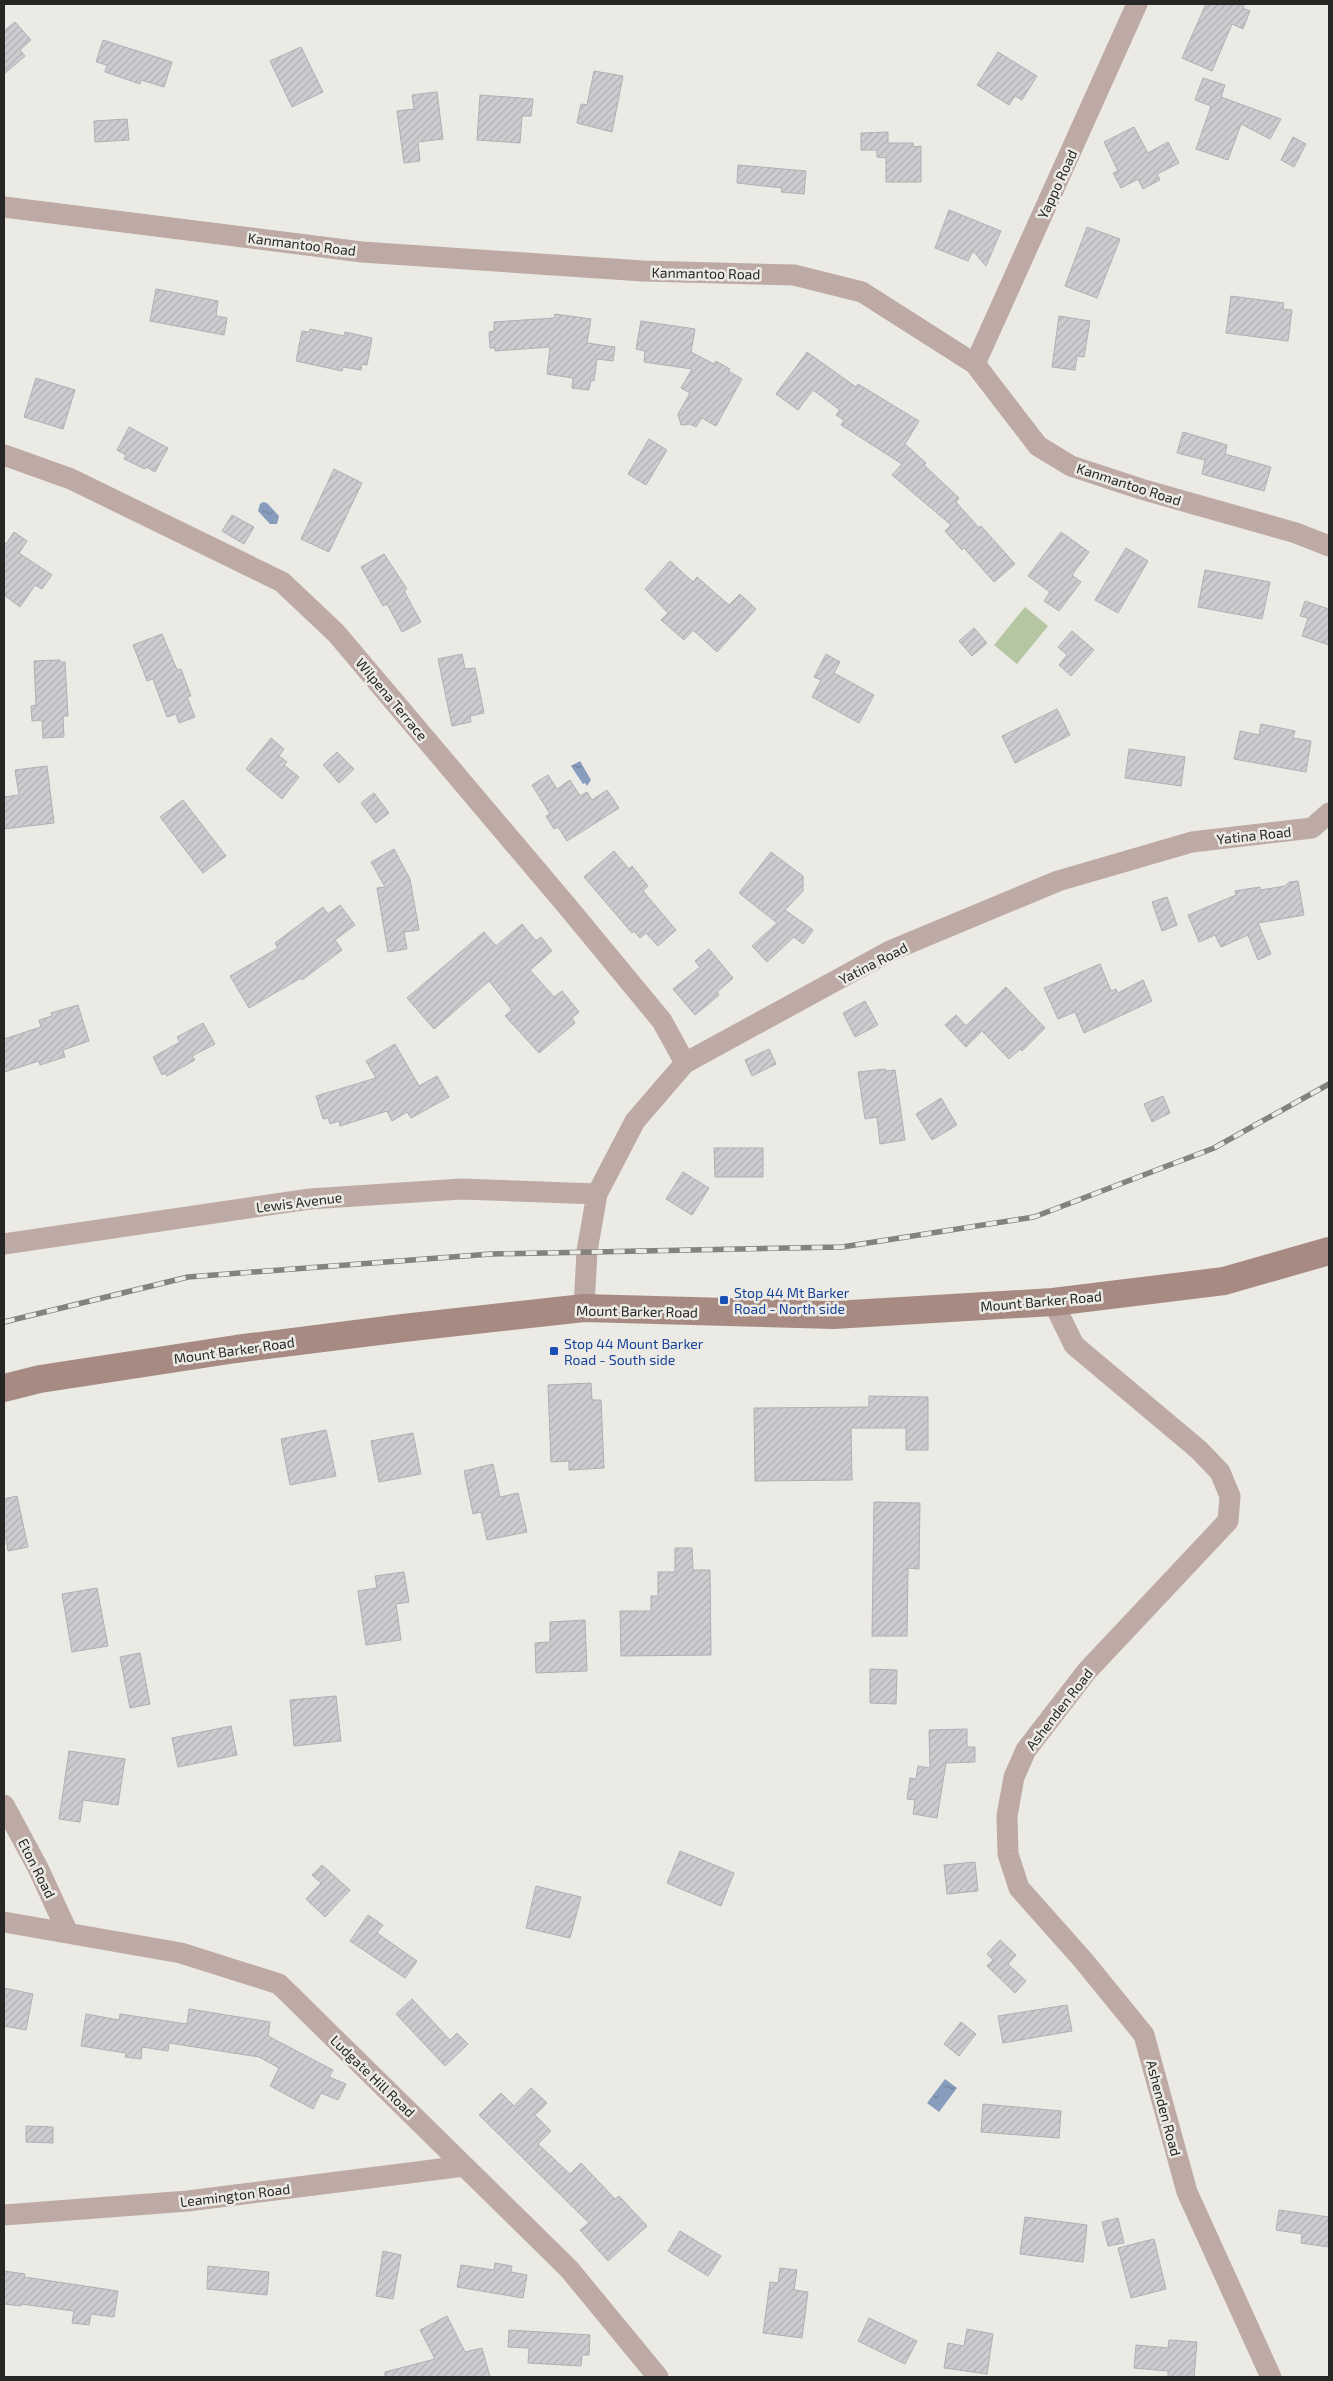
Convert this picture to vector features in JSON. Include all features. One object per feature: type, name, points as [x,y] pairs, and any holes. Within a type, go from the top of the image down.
[{"type":"main road","name":"Mount Barker Road","points":[[4,1388],[40,1379],[236,1350],[402,1328],[584,1308],[834,1315],[1054,1302],[1224,1281],[1329,1251]]},
{"type":"street","name":"Yappo Road","points":[[975,364],[1137,4]]},
{"type":"street","name":"Kanmantoo Road","points":[[4,207],[362,252],[643,271],[794,275],[862,292],[975,364],[1038,446],[1071,466],[1141,490],[1296,533],[1329,546]]},
{"type":"street","name":"Wilpena Terrace","points":[[4,454],[71,479],[282,582],[336,633],[567,906],[662,1021],[686,1063]]},
{"type":"street","name":"Yatina Road","points":[[584,1308],[587,1251],[597,1194],[635,1121],[686,1063],[890,951],[1058,881],[1192,842],[1312,828],[1329,813]]},
{"type":"street","name":"Lewis Avenue","points":[[4,1244],[310,1199],[461,1188],[597,1194]]},
{"type":"street","name":"Ashenden Road","points":[[1054,1302],[1074,1345],[1199,1450],[1220,1472],[1230,1496],[1228,1520],[1088,1671],[1026,1750],[1014,1777],[1007,1816],[1008,1854],[1019,1888],[1083,1960],[1144,2036],[1187,2192],[1271,2377]]},
{"type":"street","name":"Eton Road","points":[[4,1804],[38,1868],[68,1933]]},
{"type":"street","name":"Ludgate Hill Road","points":[[4,1922],[181,1953],[279,1984],[569,2268],[658,2377]]},
{"type":"street","name":"Leamington Road","points":[[4,2214],[188,2201],[464,2166]]},
{"type":"green space","points":[[1025,607],[1048,626],[1017,664],[994,645]]},
{"type":"water","points":[[263,502],[267,503],[279,516],[277,524],[270,524],[258,511],[260,504]]},
{"type":"water","points":[[580,761],[591,780],[587,786],[585,783],[583,784],[571,766]]},
{"type":"water","points":[[945,2079],[957,2088],[939,2112],[927,2103]]},
{"type":"building","points":[[1206,4],[1244,4],[1243,8],[1250,11],[1243,29],[1232,24],[1212,71],[1182,58]]},
{"type":"building","points":[[15,22],[31,40],[20,50],[25,56],[4,74],[4,31]]},
{"type":"building","points":[[103,40],[172,62],[164,87],[141,80],[140,84],[105,72],[107,65],[96,62]]},
{"type":"building","points":[[301,47],[323,92],[292,107],[270,61]]},
{"type":"building","points":[[998,52],[1037,76],[1022,100],[1015,96],[1009,105],[977,85]]},
{"type":"building","points":[[594,71],[623,76],[612,132],[577,123],[581,104],[587,105]]},
{"type":"building","points":[[1203,78],[1225,85],[1221,97],[1281,119],[1270,139],[1241,124],[1228,160],[1196,149],[1211,106],[1195,100]]},
{"type":"building","points":[[437,92],[443,139],[418,142],[420,161],[404,163],[397,111],[414,109],[412,95]]},
{"type":"building","points":[[480,95],[533,99],[531,116],[522,116],[520,143],[477,140]]},
{"type":"building","points":[[127,119],[129,140],[95,142],[94,121]]},
{"type":"building","points":[[1134,127],[1148,153],[1168,142],[1179,163],[1157,174],[1160,180],[1143,189],[1138,179],[1121,188],[1113,173],[1118,171],[1104,142]]},
{"type":"building","points":[[888,132],[888,143],[913,143],[914,147],[921,146],[921,182],[886,182],[886,158],[877,157],[877,150],[861,150],[861,133]]},
{"type":"building","points":[[1293,137],[1306,144],[1294,167],[1281,160]]},
{"type":"building","points":[[738,165],[806,171],[804,194],[781,192],[782,188],[737,183]]},
{"type":"building","points":[[949,210],[1001,231],[986,266],[973,251],[968,261],[935,248]]},
{"type":"building","points":[[1087,227],[1120,239],[1097,298],[1065,286]]},
{"type":"building","points":[[156,289],[218,301],[216,316],[227,318],[224,335],[150,321]]},
{"type":"building","points":[[1231,296],[1284,303],[1283,309],[1292,310],[1288,341],[1226,333]]},
{"type":"building","points":[[555,314],[591,319],[587,343],[615,347],[613,361],[597,359],[594,381],[591,380],[589,390],[572,388],[573,378],[547,374],[550,347],[495,351],[495,348],[490,348],[489,332],[494,331],[494,322],[554,318]]},
{"type":"building","points":[[1059,316],[1090,321],[1084,357],[1077,356],[1075,370],[1052,367]]},
{"type":"building","points":[[641,321],[695,329],[691,352],[714,364],[716,361],[742,379],[716,426],[702,418],[696,427],[690,424],[681,425],[678,414],[690,393],[681,388],[692,369],[644,362],[645,351],[636,349]]},
{"type":"building","points":[[310,329],[344,336],[345,332],[372,338],[367,365],[362,364],[361,370],[343,367],[342,371],[296,361],[302,331],[309,332]]},
{"type":"building","points":[[807,352],[856,387],[858,384],[919,421],[905,444],[959,498],[956,502],[979,528],[981,526],[1015,564],[994,582],[964,548],[962,550],[945,531],[951,525],[892,475],[902,464],[841,425],[844,420],[836,415],[840,410],[813,390],[798,410],[776,394]]},
{"type":"building","points":[[36,378],[75,390],[63,429],[24,417]]},
{"type":"building","points":[[129,427],[168,448],[155,472],[124,459],[126,455],[117,450]]},
{"type":"building","points":[[1183,432],[1227,445],[1225,454],[1271,467],[1264,491],[1202,474],[1205,460],[1177,453]]},
{"type":"building","points":[[649,439],[667,450],[646,485],[628,474]]},
{"type":"building","points":[[334,469],[362,483],[329,552],[301,539]]},
{"type":"building","points":[[232,515],[254,527],[244,544],[222,531]]},
{"type":"building","points":[[14,532],[27,541],[19,553],[52,575],[42,589],[35,585],[20,607],[4,595],[4,542],[6,544]]},
{"type":"building","points":[[1061,532],[1089,552],[1072,575],[1081,582],[1059,611],[1044,601],[1050,592],[1028,576]]},
{"type":"building","points":[[1126,548],[1148,561],[1118,613],[1095,600]]},
{"type":"building","points":[[384,554],[407,589],[404,591],[421,622],[402,632],[387,604],[383,606],[361,567]]},
{"type":"building","points":[[670,561],[693,582],[697,577],[729,605],[740,594],[756,609],[717,652],[693,630],[684,640],[661,620],[668,613],[645,589]]},
{"type":"building","points":[[1205,570],[1270,582],[1262,619],[1198,607]]},
{"type":"building","points":[[1305,601],[1329,609],[1329,645],[1302,636],[1308,618],[1300,616]]},
{"type":"building","points":[[974,628],[987,643],[972,656],[959,641]]},
{"type":"building","points":[[1072,631],[1094,650],[1071,676],[1059,665],[1067,655],[1058,647]]},
{"type":"building","points":[[162,634],[177,670],[181,669],[191,696],[187,697],[195,717],[179,723],[176,714],[167,717],[153,679],[147,681],[133,645]]},
{"type":"building","points":[[462,654],[465,669],[475,668],[484,713],[470,716],[471,722],[452,726],[438,659]]},
{"type":"building","points":[[826,654],[840,662],[834,673],[874,695],[859,723],[812,697],[821,680],[814,677]]},
{"type":"building","points":[[60,660],[60,662],[65,662],[68,716],[63,716],[64,737],[43,738],[42,720],[32,721],[31,706],[36,705],[34,661]]},
{"type":"building","points":[[1057,709],[1070,735],[1015,763],[1002,736]]},
{"type":"building","points":[[1261,724],[1295,731],[1293,738],[1311,741],[1306,772],[1234,759],[1240,731],[1259,735]]},
{"type":"building","points":[[271,738],[284,749],[279,756],[287,762],[284,765],[299,777],[282,799],[246,769]]},
{"type":"building","points":[[1129,749],[1185,757],[1181,786],[1125,778]]},
{"type":"building","points":[[337,752],[354,769],[339,783],[323,765]]},
{"type":"building","points":[[47,766],[54,823],[4,829],[4,797],[19,795],[15,770]]},
{"type":"building","points":[[548,775],[557,789],[570,780],[580,796],[587,792],[592,800],[607,790],[619,808],[567,841],[558,827],[554,829],[546,816],[550,814],[532,785]]},
{"type":"building","points":[[374,793],[389,813],[376,823],[361,803]]},
{"type":"building","points":[[183,800],[226,856],[203,873],[160,817]]},
{"type":"building","points":[[394,849],[410,879],[419,930],[404,932],[407,949],[388,952],[377,888],[385,887],[371,862]]},
{"type":"building","points":[[614,851],[629,869],[632,866],[648,886],[643,891],[676,930],[658,946],[646,933],[640,938],[634,931],[632,933],[584,877]]},
{"type":"building","points":[[771,852],[803,876],[803,891],[785,910],[813,930],[803,944],[794,937],[767,962],[752,946],[777,923],[739,893]]},
{"type":"building","points":[[1298,881],[1304,915],[1258,923],[1271,954],[1258,960],[1248,935],[1221,947],[1215,935],[1199,942],[1188,915],[1236,895],[1235,891],[1260,887],[1261,890],[1285,886],[1289,882]]},
{"type":"building","points":[[1167,897],[1177,925],[1162,931],[1152,902]]},
{"type":"building","points":[[340,905],[355,925],[335,940],[342,950],[302,980],[301,978],[249,1008],[230,976],[278,948],[275,943],[323,907],[328,914]]},
{"type":"building","points":[[522,924],[536,941],[541,937],[552,951],[530,970],[554,997],[562,991],[579,1012],[572,1018],[575,1023],[539,1053],[505,1016],[512,1010],[489,981],[434,1029],[407,998],[484,932],[496,946]]},
{"type":"building","points":[[709,949],[733,978],[717,992],[719,995],[695,1015],[673,989],[700,967],[695,961]]},
{"type":"building","points":[[1100,964],[1111,991],[1116,989],[1118,993],[1143,980],[1152,1001],[1084,1033],[1075,1012],[1058,1019],[1044,988]]},
{"type":"building","points":[[1006,987],[1045,1028],[1022,1051],[1020,1049],[1009,1059],[982,1031],[966,1047],[945,1025],[956,1015],[966,1026]]},
{"type":"building","points":[[865,1001],[878,1025],[855,1037],[843,1013]]},
{"type":"building","points":[[78,1005],[89,1041],[63,1050],[65,1057],[40,1065],[39,1061],[4,1072],[4,1039],[41,1027],[39,1020],[52,1016],[51,1013]]},
{"type":"building","points":[[203,1023],[215,1044],[192,1056],[195,1060],[167,1076],[165,1073],[162,1075],[153,1057],[180,1042],[177,1037]]},
{"type":"building","points":[[395,1044],[419,1086],[437,1076],[449,1097],[411,1118],[407,1112],[392,1121],[387,1111],[340,1126],[339,1121],[330,1124],[328,1118],[323,1119],[316,1096],[376,1078],[366,1061]]},
{"type":"building","points":[[769,1049],[776,1064],[752,1076],[745,1060]]},
{"type":"building","points":[[885,1069],[886,1071],[895,1070],[905,1140],[880,1144],[877,1117],[865,1119],[858,1072]]},
{"type":"building","points":[[1163,1096],[1170,1113],[1152,1122],[1144,1104]]},
{"type":"building","points":[[941,1098],[957,1125],[932,1140],[916,1114]]},
{"type":"building","points":[[714,1148],[763,1148],[763,1177],[715,1177]]},
{"type":"building","points":[[683,1172],[709,1188],[692,1215],[666,1199]]},
{"type":"building","points":[[591,1383],[592,1400],[601,1400],[604,1468],[569,1470],[569,1461],[551,1462],[548,1385]]},
{"type":"building","points":[[869,1396],[928,1397],[928,1450],[906,1450],[906,1428],[851,1428],[852,1480],[755,1481],[754,1408],[869,1407]]},
{"type":"building","points":[[326,1430],[336,1476],[290,1485],[281,1439]]},
{"type":"building","points":[[413,1433],[421,1474],[379,1482],[371,1441]]},
{"type":"building","points":[[493,1464],[500,1497],[518,1493],[527,1532],[487,1540],[481,1512],[473,1514],[464,1471]]},
{"type":"building","points":[[17,1496],[28,1547],[8,1551],[6,1538],[4,1538],[4,1499]]},
{"type":"building","points":[[874,1502],[920,1503],[919,1569],[908,1568],[907,1636],[872,1636]]},
{"type":"building","points":[[675,1548],[692,1548],[693,1570],[710,1570],[711,1655],[621,1656],[620,1611],[651,1611],[651,1596],[658,1596],[658,1572],[675,1572]]},
{"type":"building","points":[[404,1572],[409,1602],[396,1604],[401,1640],[366,1645],[358,1591],[377,1588],[375,1576]]},
{"type":"building","points":[[97,1588],[108,1646],[72,1652],[62,1594]]},
{"type":"building","points":[[585,1620],[587,1671],[536,1673],[535,1643],[550,1642],[550,1622]]},
{"type":"building","points":[[140,1653],[150,1704],[130,1708],[120,1657]]},
{"type":"building","points":[[870,1669],[897,1670],[896,1704],[870,1703]]},
{"type":"building","points":[[336,1696],[341,1741],[294,1746],[290,1700]]},
{"type":"building","points":[[231,1726],[237,1755],[178,1767],[172,1738]]},
{"type":"building","points":[[967,1729],[967,1747],[975,1747],[975,1762],[946,1763],[937,1818],[913,1814],[915,1800],[907,1799],[910,1778],[916,1779],[918,1766],[930,1768],[929,1730]]},
{"type":"building","points":[[69,1751],[125,1759],[118,1805],[83,1800],[80,1822],[59,1819]]},
{"type":"building","points":[[680,1851],[734,1873],[721,1906],[667,1883]]},
{"type":"building","points":[[975,1862],[978,1891],[947,1894],[944,1865]]},
{"type":"building","points":[[322,1865],[350,1890],[325,1917],[306,1899],[321,1883],[312,1875]]},
{"type":"building","points":[[536,1886],[581,1897],[570,1938],[526,1928]]},
{"type":"building","points":[[368,1915],[383,1925],[377,1933],[417,1961],[405,1978],[350,1941]]},
{"type":"building","points":[[1000,1940],[1016,1955],[1008,1964],[1026,1981],[1015,1993],[987,1966],[993,1960],[987,1954]]},
{"type":"building","points":[[4,1988],[33,1994],[26,2030],[4,2026]]},
{"type":"building","points":[[412,1999],[450,2040],[457,2033],[468,2044],[445,2066],[396,2014]]},
{"type":"building","points":[[1067,2005],[1072,2031],[1003,2043],[998,2016]]},
{"type":"building","points":[[189,2009],[270,2022],[268,2036],[333,2070],[329,2077],[346,2084],[338,2100],[321,2093],[313,2109],[270,2086],[279,2068],[259,2057],[169,2043],[168,2051],[142,2047],[141,2059],[125,2057],[126,2053],[81,2046],[86,2014],[119,2020],[120,2014],[187,2024]]},
{"type":"building","points":[[961,2022],[976,2034],[959,2056],[944,2044]]},
{"type":"building","points":[[531,2088],[547,2103],[535,2115],[551,2131],[538,2144],[570,2174],[581,2163],[615,2199],[619,2196],[647,2226],[608,2261],[580,2230],[589,2223],[479,2115],[501,2093],[514,2106]]},
{"type":"building","points":[[983,2104],[1061,2111],[1059,2138],[981,2132]]},
{"type":"building","points":[[26,2126],[53,2127],[53,2143],[26,2142]]},
{"type":"building","points":[[1279,2210],[1329,2217],[1329,2247],[1301,2243],[1302,2234],[1276,2230]]},
{"type":"building","points":[[1025,2217],[1087,2225],[1083,2262],[1020,2254]]},
{"type":"building","points":[[1118,2218],[1124,2243],[1108,2246],[1102,2222]]},
{"type":"building","points":[[680,2231],[721,2256],[708,2276],[668,2251]]},
{"type":"building","points":[[1154,2239],[1166,2289],[1131,2298],[1118,2248]]},
{"type":"building","points":[[383,2251],[401,2255],[393,2299],[376,2296]]},
{"type":"building","points":[[495,2263],[512,2266],[511,2272],[527,2275],[523,2298],[457,2287],[461,2265],[494,2270]]},
{"type":"building","points":[[208,2266],[269,2272],[267,2295],[207,2289]]},
{"type":"building","points":[[780,2268],[797,2270],[794,2290],[808,2292],[802,2338],[763,2333],[770,2282],[778,2283]]},
{"type":"building","points":[[4,2271],[25,2274],[24,2277],[118,2291],[114,2317],[91,2314],[89,2325],[72,2323],[74,2311],[21,2304],[21,2306],[4,2304]]},
{"type":"building","points":[[447,2316],[465,2352],[482,2348],[490,2377],[385,2377],[385,2372],[435,2359],[420,2330]]},
{"type":"building","points":[[869,2318],[917,2341],[905,2364],[858,2341]]},
{"type":"building","points":[[967,2329],[993,2334],[987,2374],[944,2368],[948,2343],[964,2346]]},
{"type":"building","points":[[509,2330],[590,2335],[589,2355],[582,2355],[581,2366],[528,2363],[529,2348],[508,2347]]},
{"type":"building","points":[[1169,2340],[1197,2342],[1194,2377],[1168,2377],[1168,2371],[1134,2368],[1136,2345],[1168,2348]]},
{"type":"railway","points":[[4,1322],[188,1277],[491,1254],[842,1247],[1034,1217],[1214,1148],[1329,1084]]},
{"type":"place","name":"Stop 44 Mt Barker Road - North side","points":[[724,1300]]},
{"type":"place","name":"Stop 44 Mount Barker Road - South side","points":[[554,1351]]}]
